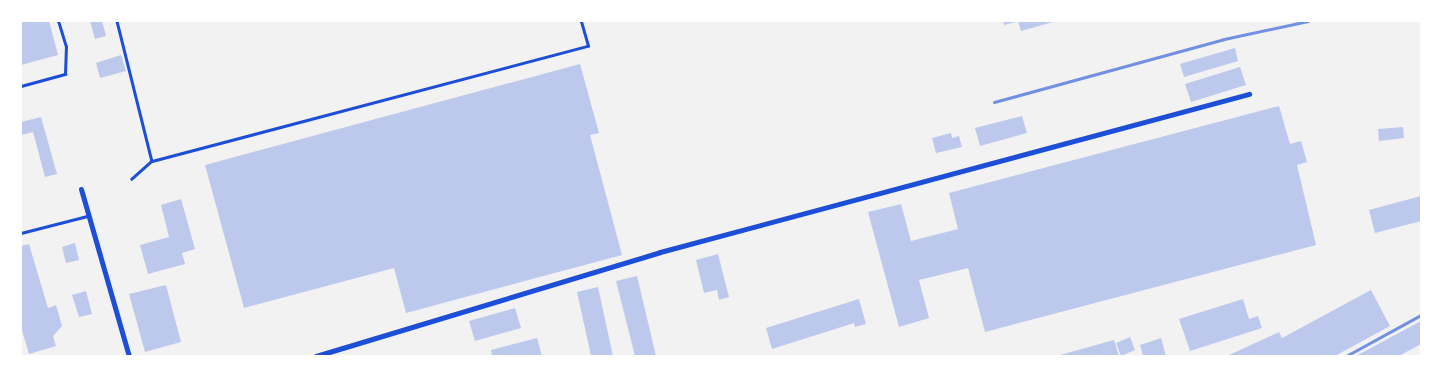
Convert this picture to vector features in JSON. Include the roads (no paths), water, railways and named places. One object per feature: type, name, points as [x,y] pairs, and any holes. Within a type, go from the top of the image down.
[{"type":"street","points":[[316,356],[660,252],[1249,94]]},
{"type":"street","points":[[81,189],[87,216],[129,356]]},
{"type":"lane","points":[[21,86],[65,74],[66,47],[58,21]]},
{"type":"lane","points":[[117,21],[152,161]]},
{"type":"lane","points":[[132,178],[152,161],[588,46],[581,21]]},
{"type":"lane","points":[[21,233],[87,216]]},
{"type":"railway","points":[[994,102],[1224,39],[1308,21]]},
{"type":"railway","points":[[1346,356],[1421,315]]}]
